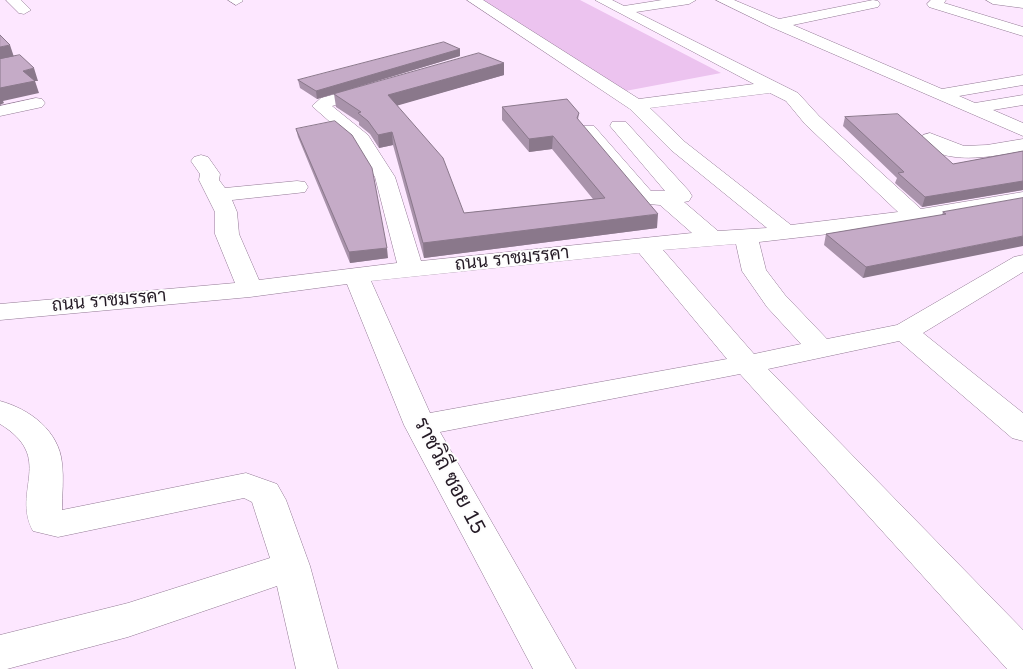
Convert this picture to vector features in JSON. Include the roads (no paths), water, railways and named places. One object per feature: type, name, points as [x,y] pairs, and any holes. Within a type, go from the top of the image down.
[{"type":"street","points":[[13,0],[24,10]]},
{"type":"street","points":[[474,0],[636,105],[678,146],[785,231]]},
{"type":"street","points":[[602,0],[774,86],[792,98],[812,120],[916,217]]},
{"type":"street","points":[[622,10],[689,0]]},
{"type":"street","points":[[723,0],[1020,127]]},
{"type":"street","points":[[939,0],[934,4],[1023,32]]},
{"type":"street","points":[[996,0],[1023,4]]},
{"type":"street","points":[[776,24],[873,4]]},
{"type":"street","points":[[940,94],[1023,80]]},
{"type":"street","points":[[390,84],[327,102],[321,106],[361,139],[385,177],[411,269]]},
{"type":"street","points":[[636,105],[774,86]]},
{"type":"street","points":[[974,108],[1023,100]]},
{"type":"street","points":[[0,110],[36,103]]},
{"type":"street","points":[[587,130],[645,198],[681,196],[619,126]]},
{"type":"street","points":[[930,139],[947,149],[963,153],[1023,145]]},
{"type":"street","points":[[202,161],[210,174],[209,180],[219,195],[226,212],[227,234],[250,289]]},
{"type":"street","points":[[219,195],[297,187]]},
{"type":"street","points":[[666,198],[712,238]]},
{"type":"street","name":"ถนน ราชมรรคา","points":[[0,312],[250,289],[411,269],[712,238],[746,237],[1017,205]]},
{"type":"street","points":[[746,237],[754,271],[776,301],[820,350]]},
{"type":"street","points":[[646,246],[747,364],[1023,658]]},
{"type":"street","points":[[420,425],[747,364],[905,332],[1023,262]]},
{"type":"street","name":"ราชวิถี ซอย 15","points":[[357,277],[420,425],[555,669]]},
{"type":"street","points":[[905,332],[1023,430]]},
{"type":"street","points":[[0,411],[25,424],[38,436],[47,466],[44,514],[46,522],[58,524],[246,485],[265,493],[291,566],[317,669]]},
{"type":"street","points":[[0,653],[128,620],[291,566]]}]
